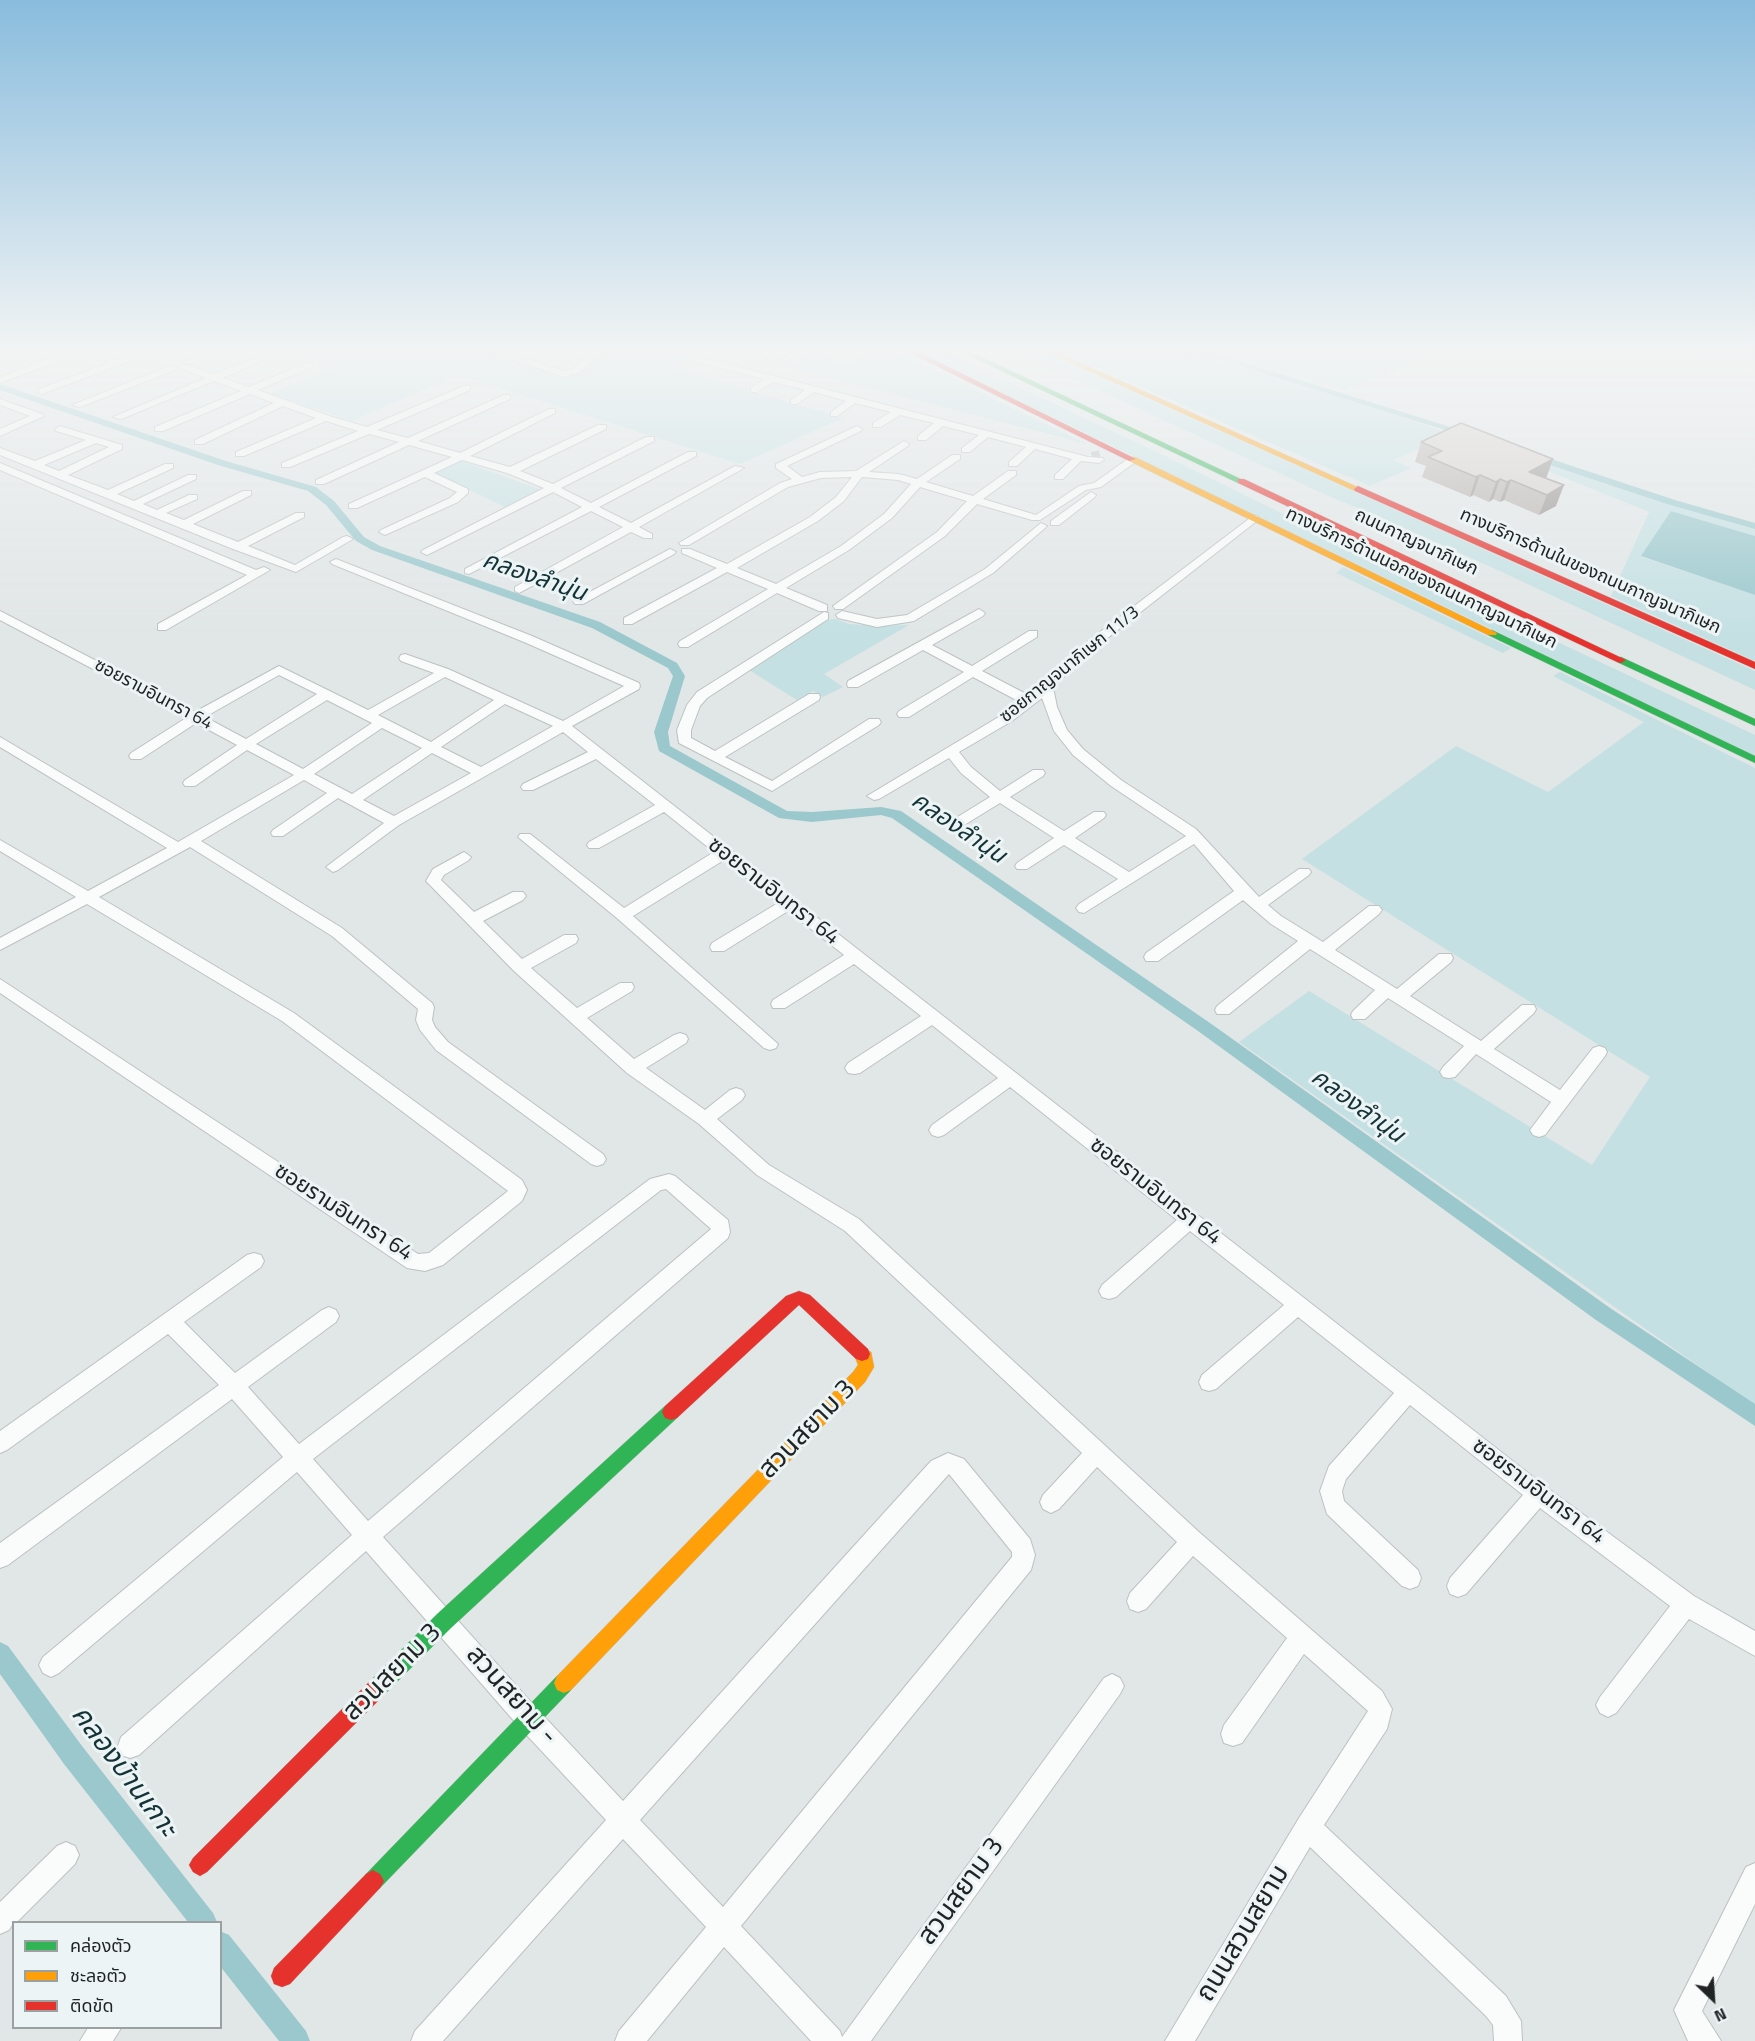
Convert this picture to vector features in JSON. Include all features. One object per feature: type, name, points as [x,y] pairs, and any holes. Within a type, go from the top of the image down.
[{"type":"main road","name":"ทางบริการด้านนอกของถนนกาญจนาภิเษก","points":[[1084,446],[1102,456],[1254,518],[1755,760]]},
{"type":"main road","name":"ถนนกาญจนาภิเษก","points":[[1166,446],[1755,723]]},
{"type":"main road","name":"ทางบริการด้านในของถนนกาญจนาภิเษก","points":[[1262,446],[1755,666]]},
{"type":"main road","name":"สวนสยาม 3","points":[[200,1865],[444,1621],[792,1301],[799,1298],[804,1300],[865,1357],[866,1367],[859,1377],[282,1976]]},
{"type":"street","points":[[35,465],[80,446]]},
{"type":"street","points":[[59,475],[118,447],[116,446]]},
{"type":"street","points":[[240,454],[258,446]]},
{"type":"street","points":[[286,465],[328,446]]},
{"type":"street","points":[[320,482],[400,446]]},
{"type":"street","points":[[424,446],[511,471],[553,488],[669,548]]},
{"type":"street","points":[[353,506],[482,446]]},
{"type":"street","points":[[511,471],[562,446]]},
{"type":"street","points":[[427,552],[637,446]]},
{"type":"street","points":[[800,480],[780,466],[821,446]]},
{"type":"street","points":[[628,621],[814,519],[840,499],[860,473],[901,446]]},
{"type":"street","points":[[966,450],[971,446]]},
{"type":"street","points":[[685,547],[727,568],[777,588],[835,618],[840,611],[941,534],[975,499],[1013,468],[1033,446]]},
{"type":"street","points":[[1042,446],[1102,456]]},
{"type":"street","points":[[0,451],[237,547],[299,569],[347,539]]},
{"type":"street","points":[[469,571],[692,454]]},
{"type":"street","points":[[1059,477],[1076,462],[1102,456]]},
{"type":"street","points":[[579,601],[669,548],[685,547],[784,485],[800,480],[820,475],[860,473],[899,477],[975,499],[1052,526],[1097,492],[1102,456]]},
{"type":"street","points":[[684,644],[845,548],[880,522],[919,482],[956,457]]},
{"type":"street","points":[[0,466],[256,574]]},
{"type":"street","points":[[106,495],[169,466]]},
{"type":"street","points":[[519,589],[739,468]]},
{"type":"street","points":[[385,532],[454,500],[464,490],[424,473]]},
{"type":"street","points":[[133,505],[192,477]]},
{"type":"street","points":[[840,611],[878,622],[910,618],[989,571],[1039,520],[1083,488],[1097,485]]},
{"type":"street","points":[[183,525],[247,493]]},
{"type":"street","points":[[156,514],[193,497]]},
{"type":"street","points":[[237,547],[300,515]]},
{"type":"street","name":"ซอยกาญจนาภิเษก 11/3","points":[[874,796],[1007,718],[1046,687],[1069,663],[1254,518]]},
{"type":"street","points":[[333,867],[394,822],[634,686],[528,639],[336,562]]},
{"type":"street","points":[[162,627],[278,563]]},
{"type":"street","points":[[824,612],[702,695],[694,705],[684,730],[684,740],[772,787],[874,722]]},
{"type":"street","points":[[853,684],[979,613]]},
{"type":"street","name":"ซอยรามอินทรา 64","points":[[0,615],[394,822]]},
{"type":"street","points":[[904,714],[1033,634]]},
{"type":"street","points":[[923,645],[1029,701]]},
{"type":"street","name":"ซอยรามอินทรา 64","points":[[405,658],[444,672],[565,727],[1538,1494],[1686,1604],[1755,1644]]},
{"type":"street","points":[[136,756],[196,717],[279,670],[482,773]]},
{"type":"street","points":[[369,715],[444,672]]},
{"type":"street","points":[[1046,687],[1050,707],[1061,731],[1078,752],[1116,783],[1195,837],[1243,892],[1276,920],[1562,1100]]},
{"type":"street","points":[[190,783],[327,694]]},
{"type":"street","points":[[715,757],[814,697]]},
{"type":"street","points":[[353,800],[504,699]]},
{"type":"street","points":[[0,945],[89,898],[305,774],[382,722]]},
{"type":"street","points":[[0,741],[337,932],[426,1007],[424,1020],[428,1030],[441,1046],[597,1159]]},
{"type":"street","points":[[951,751],[966,770],[1000,797],[1129,879]]},
{"type":"street","points":[[528,787],[597,753]]},
{"type":"street","points":[[956,824],[1038,773]]},
{"type":"street","points":[[278,833],[338,792]]},
{"type":"street","points":[[594,845],[664,806]]},
{"type":"street","points":[[1022,866],[1099,815]]},
{"type":"street","points":[[525,837],[623,915],[770,1044]]},
{"type":"street","points":[[1084,908],[1195,837]]},
{"type":"street","name":"ซอยรามอินทรา 64","points":[[0,845],[288,1017],[516,1185],[518,1190],[515,1196],[436,1259],[425,1263],[414,1262],[0,985]]},
{"type":"street","points":[[623,915],[724,853]]},
{"type":"street","points":[[464,857],[438,872],[434,881],[520,967],[633,1068],[705,1119],[763,1170],[852,1225],[1192,1541],[1301,1638],[1233,1734]]},
{"type":"street","points":[[1258,905],[1304,872]]},
{"type":"street","points":[[1152,957],[1243,892]]},
{"type":"street","points":[[472,920],[518,896]]},
{"type":"street","points":[[718,947],[788,904]]},
{"type":"street","points":[[1324,950],[1374,910]]},
{"type":"street","points":[[520,967],[570,939]]},
{"type":"street","points":[[1223,1010],[1309,941]]},
{"type":"street","points":[[779,1004],[855,956]]},
{"type":"street","points":[[1359,1015],[1445,958]]},
{"type":"street","points":[[577,1016],[626,987]]},
{"type":"street","points":[[1449,1072],[1528,1009]]},
{"type":"street","points":[[854,1068],[932,1017]]},
{"type":"street","points":[[633,1068],[680,1039]]},
{"type":"street","points":[[1539,1130],[1599,1052]]},
{"type":"street","points":[[938,1130],[1010,1078]]},
{"type":"street","points":[[705,1119],[736,1095]]},
{"type":"street","points":[[51,1665],[298,1458],[656,1185],[669,1181],[721,1226],[721,1232],[366,1537],[130,1746]]},
{"type":"street","points":[[1109,1291],[1190,1220]]},
{"type":"street","points":[[0,1443],[254,1261]]},
{"type":"street","points":[[1209,1382],[1298,1305]]},
{"type":"street","points":[[0,1557],[329,1316]]},
{"type":"street","name":"สวนสยาม -","points":[[170,1322],[235,1387],[530,1720],[830,2041]]},
{"type":"street","points":[[1408,1392],[1337,1473],[1331,1491],[1335,1507],[1410,1578]]},
{"type":"street","points":[[1051,1502],[1097,1452]]},
{"type":"street","points":[[425,2041],[939,1468],[948,1463],[956,1466],[1022,1547],[1023,1562],[629,2041]]},
{"type":"street","points":[[1458,1586],[1538,1494]]},
{"type":"street","points":[[1138,1601],[1192,1541]]},
{"type":"street","points":[[1608,1705],[1686,1604]]},
{"type":"street","name":"ถนนสวนสยาม","points":[[1179,2041],[1308,1827],[1378,1720],[1380,1709],[1374,1699],[1301,1638]]},
{"type":"street","name":"สวนสยาม 3","points":[[854,2041],[1112,1686]]},
{"type":"street","points":[[1308,1827],[1496,2006],[1507,2021],[1508,2041]]},
{"type":"street","points":[[0,1920],[66,1855]]},
{"type":"street","points":[[1707,2041],[1696,2029],[1688,2010],[1755,1876]]},
{"type":"street","points":[[94,2041],[106,2029]]},
{"type":"shaded area","points":[[684,446],[780,446],[740,464]]},
{"type":"shaded area","points":[[1113,446],[1144,446],[1353,548],[1755,735],[1755,756]]},
{"type":"shaded area","points":[[1220,446],[1254,446],[1755,671],[1755,690],[1491,567]]},
{"type":"shaded area","points":[[1278,446],[1424,446],[1393,460],[1411,468],[1370,486]]},
{"type":"shaded area","points":[[1508,455],[1561,468],[1755,529],[1755,536],[1671,511],[1642,557],[1755,595],[1755,661],[1611,596],[1649,512]]},
{"type":"shaded area","points":[[457,461],[542,490],[507,508],[434,473]]},
{"type":"shaded area","points":[[1671,511],[1755,536],[1755,595],[1641,556]]},
{"type":"shaded area","points":[[1343,567],[1511,648],[1503,653],[1336,573]]},
{"type":"shaded area","points":[[836,619],[849,624],[909,625],[824,674],[843,687],[823,697],[813,691],[797,700],[749,670],[826,620]]},
{"type":"shaded area","points":[[1560,672],[1755,768],[1755,1406],[1239,1042],[1309,991],[1592,1165],[1650,1077],[1302,859],[1456,746],[1548,792],[1644,722],[1553,676]]},
{"type":"building","points":[[1431,446],[1520,446],[1553,459],[1529,472],[1564,485],[1547,495],[1511,480],[1507,482],[1500,479],[1496,482],[1480,475],[1476,477],[1428,457],[1442,451]]},
{"type":"waterway","name":"คลองลำนุ่น","points":[[173,446],[312,489],[330,503],[360,539],[376,548],[596,625],[673,666],[679,676],[661,732],[664,748],[784,815],[812,817],[881,811],[896,814],[1204,1027],[1603,1314],[1755,1416]]},
{"type":"waterway","points":[[1533,456],[1671,502],[1755,526]]},
{"type":"waterway","name":"คลองบ้านเกาะ","points":[[0,1654],[73,1755],[203,1921]]},
{"type":"waterway","name":"คลองบ้านเกาะ","points":[[222,1947],[296,2041]]},
{"type":"tunnel","points":[[1092,457],[1100,455]]},
{"type":"traffic: fast","points":[[1167,446],[1241,481]]},
{"type":"traffic: fast","points":[[1492,633],[1755,760]]},
{"type":"traffic: fast","points":[[1621,660],[1755,723]]},
{"type":"traffic: fast","points":[[378,1687],[444,1621],[671,1412]]},
{"type":"traffic: fast","points":[[373,1881],[564,1683]]},
{"type":"traffic: slow","points":[[1262,446],[1358,489]]},
{"type":"traffic: slow","points":[[1132,459],[1492,633]]},
{"type":"traffic: slow","points":[[564,1683],[859,1377],[866,1367],[865,1357],[862,1354]]},
{"type":"traffic: jam","points":[[1106,446],[1132,459]]},
{"type":"traffic: jam","points":[[1241,481],[1621,660]]},
{"type":"traffic: jam","points":[[1358,489],[1755,666]]},
{"type":"traffic: jam","points":[[671,1412],[792,1301],[799,1298],[804,1300],[862,1354]]},
{"type":"traffic: jam","points":[[200,1865],[378,1687]]},
{"type":"traffic: jam","points":[[282,1976],[373,1881]]}]
